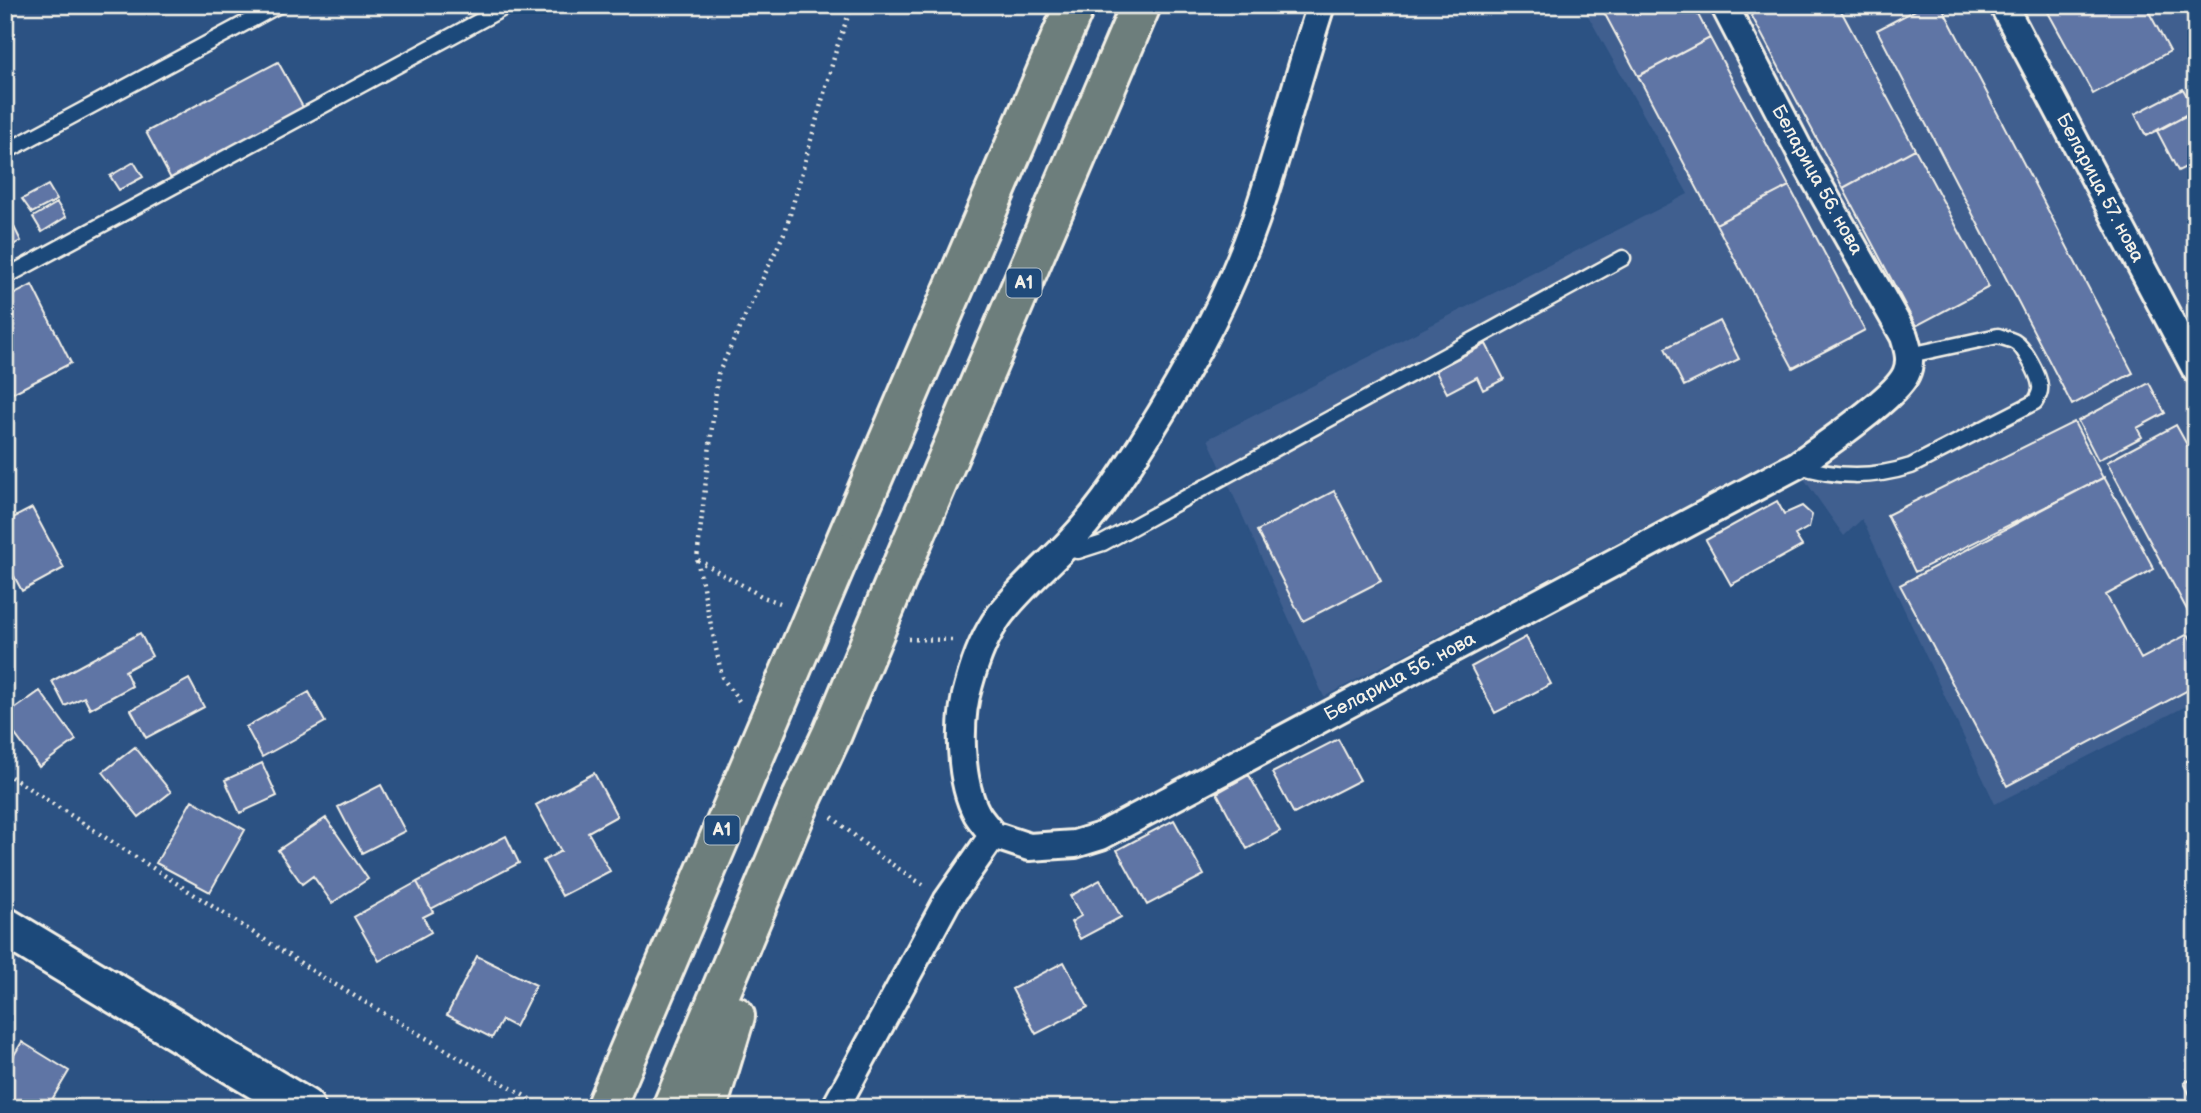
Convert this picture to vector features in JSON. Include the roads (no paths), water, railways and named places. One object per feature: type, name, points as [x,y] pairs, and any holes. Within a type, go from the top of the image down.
[{"type":"highway","name":"A1","points":[[605,1108],[1075,5]]},
{"type":"highway","name":"A1","points":[[672,1108],[816,807],[832,734],[1141,5]]},
{"type":"highway","points":[[707,1108],[816,807]]},
{"type":"main road","points":[[5,927],[305,1108]]},
{"type":"street","points":[[835,1108],[947,901],[993,835],[976,813],[962,756],[961,737],[968,685],[986,640],[997,618],[1016,595],[1100,508],[1173,391],[1219,305],[1256,220],[1321,5]]},
{"type":"street","name":"Беларица 56. нова","points":[[993,835],[1029,847],[1075,844],[1101,836],[1797,465],[1892,392],[1906,374],[1910,355],[1904,337],[1806,163],[1724,5]]},
{"type":"street","name":"Беларица 57. нова","points":[[2003,5],[2196,370]]},
{"type":"lane","points":[[5,152],[279,5]]},
{"type":"lane","points":[[5,278],[509,5]]},
{"type":"lane","points":[[1063,549],[1078,551],[1103,543],[1623,258]]},
{"type":"lane","points":[[1797,465],[1839,474],[1890,473],[1911,466],[2035,402],[2040,393],[2039,381],[2025,353],[2017,343],[2008,339],[1998,337],[1910,355]]}]
